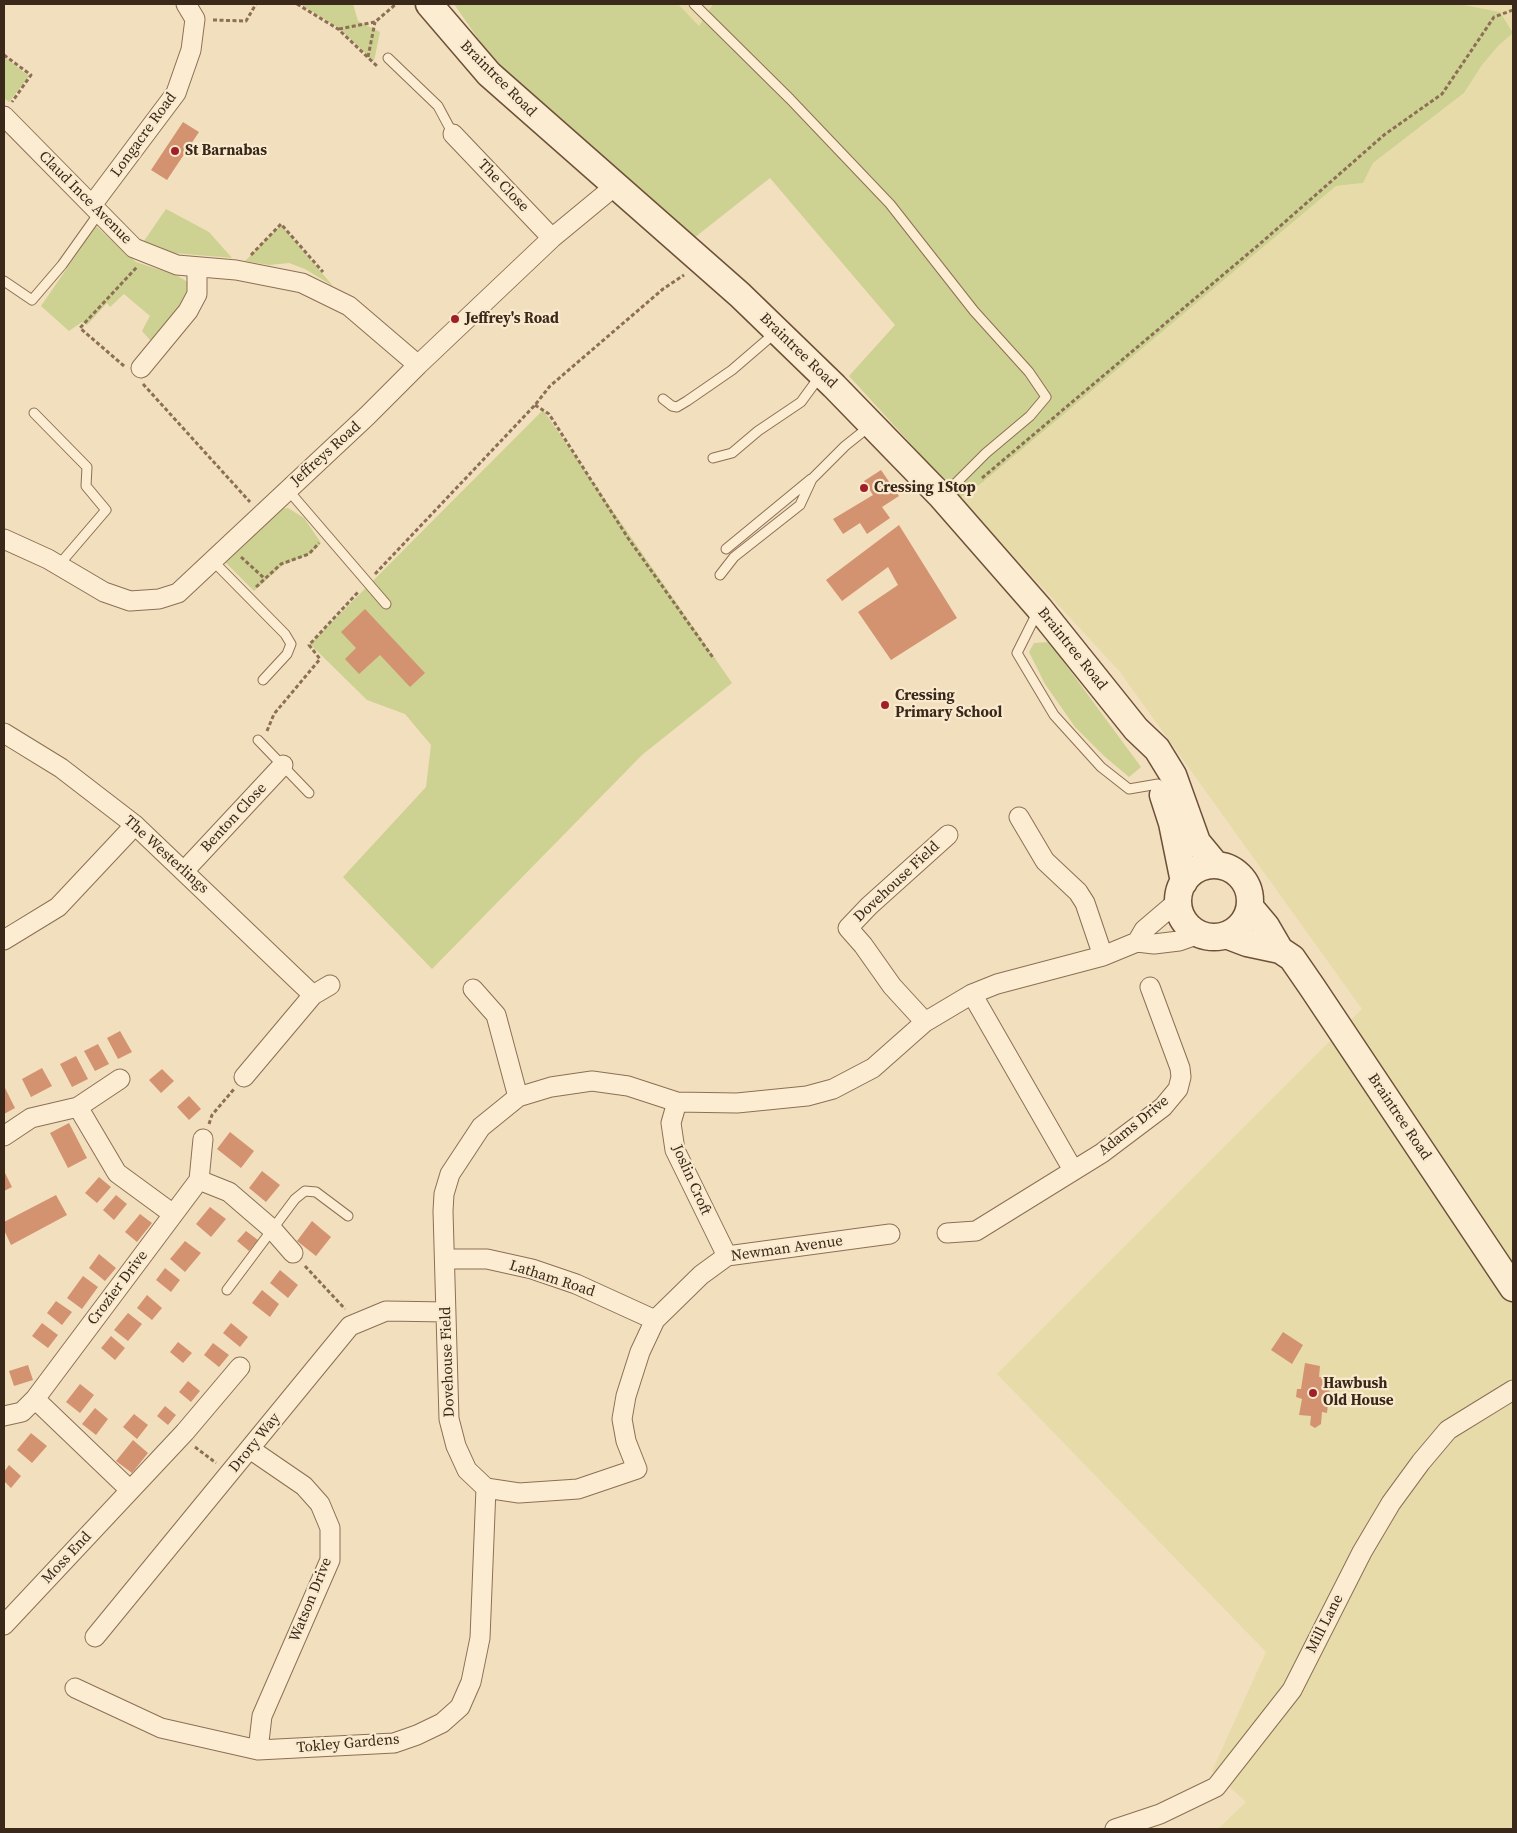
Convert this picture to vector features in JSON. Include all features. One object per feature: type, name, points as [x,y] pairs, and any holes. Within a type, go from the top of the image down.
[{"type":"main road","name":"Braintree Road","points":[[429,4],[489,74],[778,331],[942,496],[1040,608],[1136,729],[1157,749],[1173,775],[1198,842],[1216,865]]},
{"type":"main road","name":"Braintree Road","points":[[1136,729],[1144,756],[1158,784],[1172,823],[1181,891]]},
{"type":"main road","points":[[1216,865],[1228,868],[1242,879],[1250,895],[1250,907],[1242,924],[1226,935],[1213,937],[1199,934],[1184,920],[1181,891],[1199,869],[1216,865]]},
{"type":"main road","name":"Braintree Road","points":[[1250,907],[1266,926],[1280,950],[1292,958],[1513,1288]]},
{"type":"main road","points":[[1226,935],[1247,943],[1280,950]]},
{"type":"street","name":"Longacre Road","points":[[95,209],[176,93],[191,50],[190,11]]},
{"type":"street","name":"Claud Ince Avenue","points":[[6,110],[95,209],[134,248],[177,265],[236,270],[302,283],[348,306],[418,365]]},
{"type":"street","name":"The Close","points":[[453,134],[552,238]]},
{"type":"street","name":"Jeffreys Road","points":[[4,539],[104,592],[130,601],[159,599],[178,594],[261,514],[368,416],[418,365],[552,238],[615,186]]},
{"type":"street","points":[[136,372],[188,312],[196,294],[198,267]]},
{"type":"street","name":"The Westerlings","points":[[4,733],[61,768],[135,825],[185,870],[313,995]]},
{"type":"street","name":"Benton Close","points":[[185,870],[283,765]]},
{"type":"street","points":[[1019,817],[1045,861],[1078,892],[1085,903],[1103,956]]},
{"type":"street","points":[[4,940],[58,907],[135,825]]},
{"type":"street","name":"Dovehouse Field","points":[[925,1022],[892,986],[863,945],[848,928],[869,906],[948,835]]},
{"type":"street","name":"Dovehouse Field","points":[[1136,942],[1144,930],[1181,891]]},
{"type":"street","name":"Dovehouse Field","points":[[486,1488],[467,1470],[456,1446],[449,1419],[443,1211],[450,1174],[481,1126],[518,1097],[551,1087],[592,1081],[628,1086],[677,1102],[737,1103],[786,1100],[833,1089],[873,1068],[925,1022],[972,994],[997,984],[1103,956],[1136,942],[1154,944],[1179,941],[1199,934]]},
{"type":"street","points":[[244,1077],[313,995],[330,985]]},
{"type":"street","name":"Adams Drive","points":[[947,1233],[976,1231],[1102,1153],[1163,1107],[1178,1089],[1181,1077],[1180,1068],[1150,987]]},
{"type":"street","points":[[473,989],[496,1015],[518,1097]]},
{"type":"street","points":[[972,994],[1073,1170]]},
{"type":"street","points":[[4,1136],[31,1118],[78,1107],[120,1079]]},
{"type":"street","name":"Joslin Croft","points":[[677,1102],[671,1123],[676,1150],[727,1256]]},
{"type":"street","points":[[78,1107],[117,1173],[173,1214]]},
{"type":"street","points":[[203,1139],[199,1180],[229,1192],[272,1229],[292,1253]]},
{"type":"street","name":"Crozier Drive","points":[[4,1416],[22,1412],[35,1399],[199,1180]]},
{"type":"street","name":"Newman Avenue","points":[[486,1488],[519,1493],[578,1489],[637,1469],[626,1441],[622,1419],[628,1387],[640,1352],[655,1320],[701,1275],[727,1256],[890,1234]]},
{"type":"street","name":"Latham Road","points":[[445,1259],[487,1259],[532,1269],[576,1284],[655,1320]]},
{"type":"street","name":"Drory Way","points":[[95,1637],[350,1326],[386,1311],[446,1312]]},
{"type":"street","name":"Moss End","points":[[4,1626],[181,1436],[240,1367]]},
{"type":"street","name":"Mill Lane","points":[[1115,1829],[1160,1814],[1216,1787],[1292,1690],[1362,1552],[1391,1503],[1448,1430],[1513,1390]]},
{"type":"street","points":[[35,1399],[130,1490]]},
{"type":"street","name":"Watson Drive","points":[[250,1449],[304,1486],[320,1504],[330,1528],[330,1560],[262,1716],[258,1750]]},
{"type":"street","name":"Tokley Gardens","points":[[75,1688],[161,1728],[258,1750],[394,1743],[442,1723],[460,1708],[471,1682],[480,1638],[486,1488]]},
{"type":"lane","points":[[694,4],[790,99],[890,204],[974,311],[1029,372],[1046,396],[1030,416],[986,453],[942,496]]},
{"type":"lane","points":[[388,58],[438,106],[453,134]]},
{"type":"lane","points":[[4,281],[32,300],[62,265],[95,209]]},
{"type":"lane","points":[[663,399],[672,406],[677,407],[732,370],[778,331]]},
{"type":"lane","points":[[713,458],[732,453],[758,431],[801,402],[821,373]]},
{"type":"lane","points":[[34,413],[87,467],[86,486],[106,510],[58,566]]},
{"type":"lane","points":[[726,549],[812,479],[845,446],[872,424]]},
{"type":"lane","points":[[720,575],[734,558],[800,504],[812,479]]},
{"type":"lane","points":[[288,490],[386,604]]},
{"type":"lane","points":[[212,560],[285,634],[291,644],[287,654],[263,680]]},
{"type":"lane","points":[[1040,608],[1017,653],[1054,715],[1101,767],[1129,789],[1158,784]]},
{"type":"lane","points":[[258,740],[310,793]]},
{"type":"lane","points":[[228,1290],[295,1199],[305,1191],[316,1192],[348,1216]]},
{"type":"path","points":[[190,11],[246,20],[256,4]]},
{"type":"path","points":[[338,29],[375,22],[396,4]]},
{"type":"path","points":[[979,480],[1262,242],[1384,135],[1442,94],[1494,17],[1513,10]]},
{"type":"path","points":[[368,57],[375,22]]},
{"type":"path","points":[[4,55],[31,75],[6,110]]},
{"type":"path","points":[[236,270],[281,224],[335,286],[334,299]]},
{"type":"path","points":[[149,254],[80,328],[136,372],[261,514]]},
{"type":"path","points":[[258,740],[268,731],[274,714],[320,659],[309,645],[367,582],[536,406],[550,386],[656,296],[702,263]]},
{"type":"path","points":[[536,406],[549,414],[628,538],[714,659]]},
{"type":"path","points":[[247,596],[281,564],[308,554],[327,536]]},
{"type":"path","points":[[228,545],[264,578]]},
{"type":"path","points":[[203,1139],[212,1115],[244,1077]]},
{"type":"path","points":[[292,1253],[360,1322]]},
{"type":"path","points":[[181,1436],[230,1474]]},
{"type":"shaded area","points":[[678,4],[713,4],[699,26]]},
{"type":"shaded area","points":[[1459,4],[1513,4],[1513,32],[1500,12]]},
{"type":"shaded area","points":[[1513,33],[1513,1829],[1218,1829],[1246,1802],[1212,1771],[1266,1652],[997,1374],[1362,1009],[1120,672],[960,498],[972,492],[1336,186],[1363,183],[1373,163],[1464,93],[1482,65],[1499,45]]},
{"type":"green space","points":[[300,4],[353,4],[358,21],[380,32],[374,61],[339,28]]},
{"type":"green space","points":[[454,4],[678,4],[699,26],[713,4],[1459,4],[1500,12],[1513,33],[1499,45],[1482,65],[1464,93],[1373,163],[1363,183],[1336,186],[982,483],[960,498],[849,376],[895,325],[770,178],[694,238],[492,59]]},
{"type":"green space","points":[[4,57],[29,76],[9,102],[4,98]]},
{"type":"green space","points":[[166,209],[209,232],[232,258],[174,253],[144,241]]},
{"type":"green space","points":[[281,225],[333,286],[305,269],[289,263],[269,265],[245,261]]},
{"type":"green space","points":[[96,226],[136,262],[178,276],[189,283],[191,295],[151,341],[142,331],[150,316],[124,294],[110,307],[107,303],[87,325],[82,322],[69,331],[41,306]]},
{"type":"green space","points":[[543,410],[732,683],[642,755],[432,969],[343,877],[426,787],[431,745],[405,714],[367,700],[310,644]]},
{"type":"green space","points":[[288,508],[304,518],[321,543],[310,554],[283,565],[254,591],[224,561],[281,509]]},
{"type":"green space","points":[[1049,642],[1141,767],[1129,777],[1104,756],[1075,727],[1045,684],[1029,652],[1034,643]]},
{"type":"building","name":"St Barnabas","points":[[183,122],[199,132],[167,180],[151,170]]},
{"type":"building","points":[[881,470],[899,496],[882,507],[890,518],[867,534],[860,523],[843,534],[833,519],[873,495],[864,481]]},
{"type":"building","name":"Cressing Primary School","points":[[899,525],[957,618],[891,660],[858,612],[898,585],[888,567],[842,601],[826,580]]},
{"type":"building","points":[[365,609],[425,673],[410,687],[380,655],[359,674],[345,659],[356,648],[341,632]]},
{"type":"building","points":[[120,1031],[132,1052],[118,1059],[107,1038]]},
{"type":"building","points":[[98,1044],[109,1064],[95,1071],[84,1051]]},
{"type":"building","points":[[76,1056],[88,1079],[72,1087],[60,1064]]},
{"type":"building","points":[[42,1068],[52,1086],[31,1097],[22,1079]]},
{"type":"building","points":[[162,1069],[174,1081],[161,1093],[149,1080]]},
{"type":"building","points":[[4,1086],[15,1108],[4,1114]]},
{"type":"building","points":[[189,1096],[201,1109],[189,1120],[177,1107]]},
{"type":"building","points":[[69,1123],[87,1158],[68,1168],[50,1133]]},
{"type":"building","points":[[230,1132],[254,1151],[241,1168],[217,1149]]},
{"type":"building","points":[[4,1171],[12,1187],[4,1191]]},
{"type":"building","points":[[262,1171],[280,1185],[266,1202],[249,1188]]},
{"type":"building","points":[[99,1177],[111,1187],[97,1203],[85,1193]]},
{"type":"building","points":[[56,1195],[67,1215],[11,1245],[4,1230],[4,1222]]},
{"type":"building","points":[[116,1195],[127,1204],[114,1220],[103,1210]]},
{"type":"building","points":[[210,1207],[226,1219],[211,1237],[196,1224]]},
{"type":"building","points":[[140,1214],[152,1223],[137,1242],[125,1232]]},
{"type":"building","points":[[312,1221],[331,1237],[316,1256],[297,1241]]},
{"type":"building","points":[[246,1231],[258,1240],[249,1251],[237,1241]]},
{"type":"building","points":[[185,1241],[201,1253],[185,1272],[170,1259]]},
{"type":"building","points":[[99,1254],[116,1268],[105,1281],[89,1268]]},
{"type":"building","points":[[165,1268],[180,1280],[171,1292],[156,1280]]},
{"type":"building","points":[[280,1270],[298,1285],[288,1298],[270,1283]]},
{"type":"building","points":[[83,1276],[98,1287],[82,1309],[67,1298]]},
{"type":"building","points":[[262,1290],[279,1304],[270,1317],[252,1303]]},
{"type":"building","points":[[147,1295],[162,1308],[152,1320],[137,1308]]},
{"type":"building","points":[[56,1301],[72,1312],[62,1325],[47,1313]]},
{"type":"building","points":[[128,1313],[142,1324],[128,1341],[114,1330]]},
{"type":"building","points":[[42,1323],[58,1335],[48,1348],[32,1336]]},
{"type":"building","points":[[231,1323],[248,1337],[240,1347],[223,1333]]},
{"type":"building","points":[[1283,1332],[1303,1345],[1292,1364],[1271,1350]]},
{"type":"building","points":[[111,1336],[125,1348],[115,1360],[101,1348]]},
{"type":"building","points":[[178,1342],[192,1353],[183,1363],[170,1352]]},
{"type":"building","points":[[213,1343],[229,1355],[219,1367],[204,1355]]},
{"type":"building","name":"Hawbush Old House","points":[[1305,1363],[1320,1366],[1319,1377],[1331,1378],[1327,1413],[1322,1412],[1321,1424],[1315,1428],[1310,1425],[1311,1416],[1299,1415],[1302,1399],[1296,1397],[1297,1389],[1301,1389]]},
{"type":"building","points":[[28,1365],[33,1380],[14,1386],[9,1371]]},
{"type":"building","points":[[188,1381],[200,1391],[191,1402],[179,1392]]},
{"type":"building","points":[[80,1384],[94,1395],[80,1413],[66,1402]]},
{"type":"building","points":[[165,1406],[176,1415],[168,1425],[157,1416]]},
{"type":"building","points":[[95,1408],[108,1419],[96,1435],[82,1424]]},
{"type":"building","points":[[134,1414],[148,1425],[137,1439],[123,1427]]},
{"type":"building","points":[[31,1433],[47,1446],[32,1463],[17,1450]]},
{"type":"building","points":[[133,1440],[148,1453],[132,1473],[116,1461]]},
{"type":"building","points":[[9,1465],[21,1476],[11,1488],[4,1481],[4,1472]]},
{"type":"place","name":"St Barnabas","points":[[175,151]]},
{"type":"place","name":"Jeffrey's Road","points":[[455,319]]},
{"type":"place","name":"Cressing 1Stop","points":[[864,488]]},
{"type":"place","name":"Cressing Primary School","points":[[885,705]]},
{"type":"place","name":"Hawbush Old House","points":[[1313,1393]]}]
